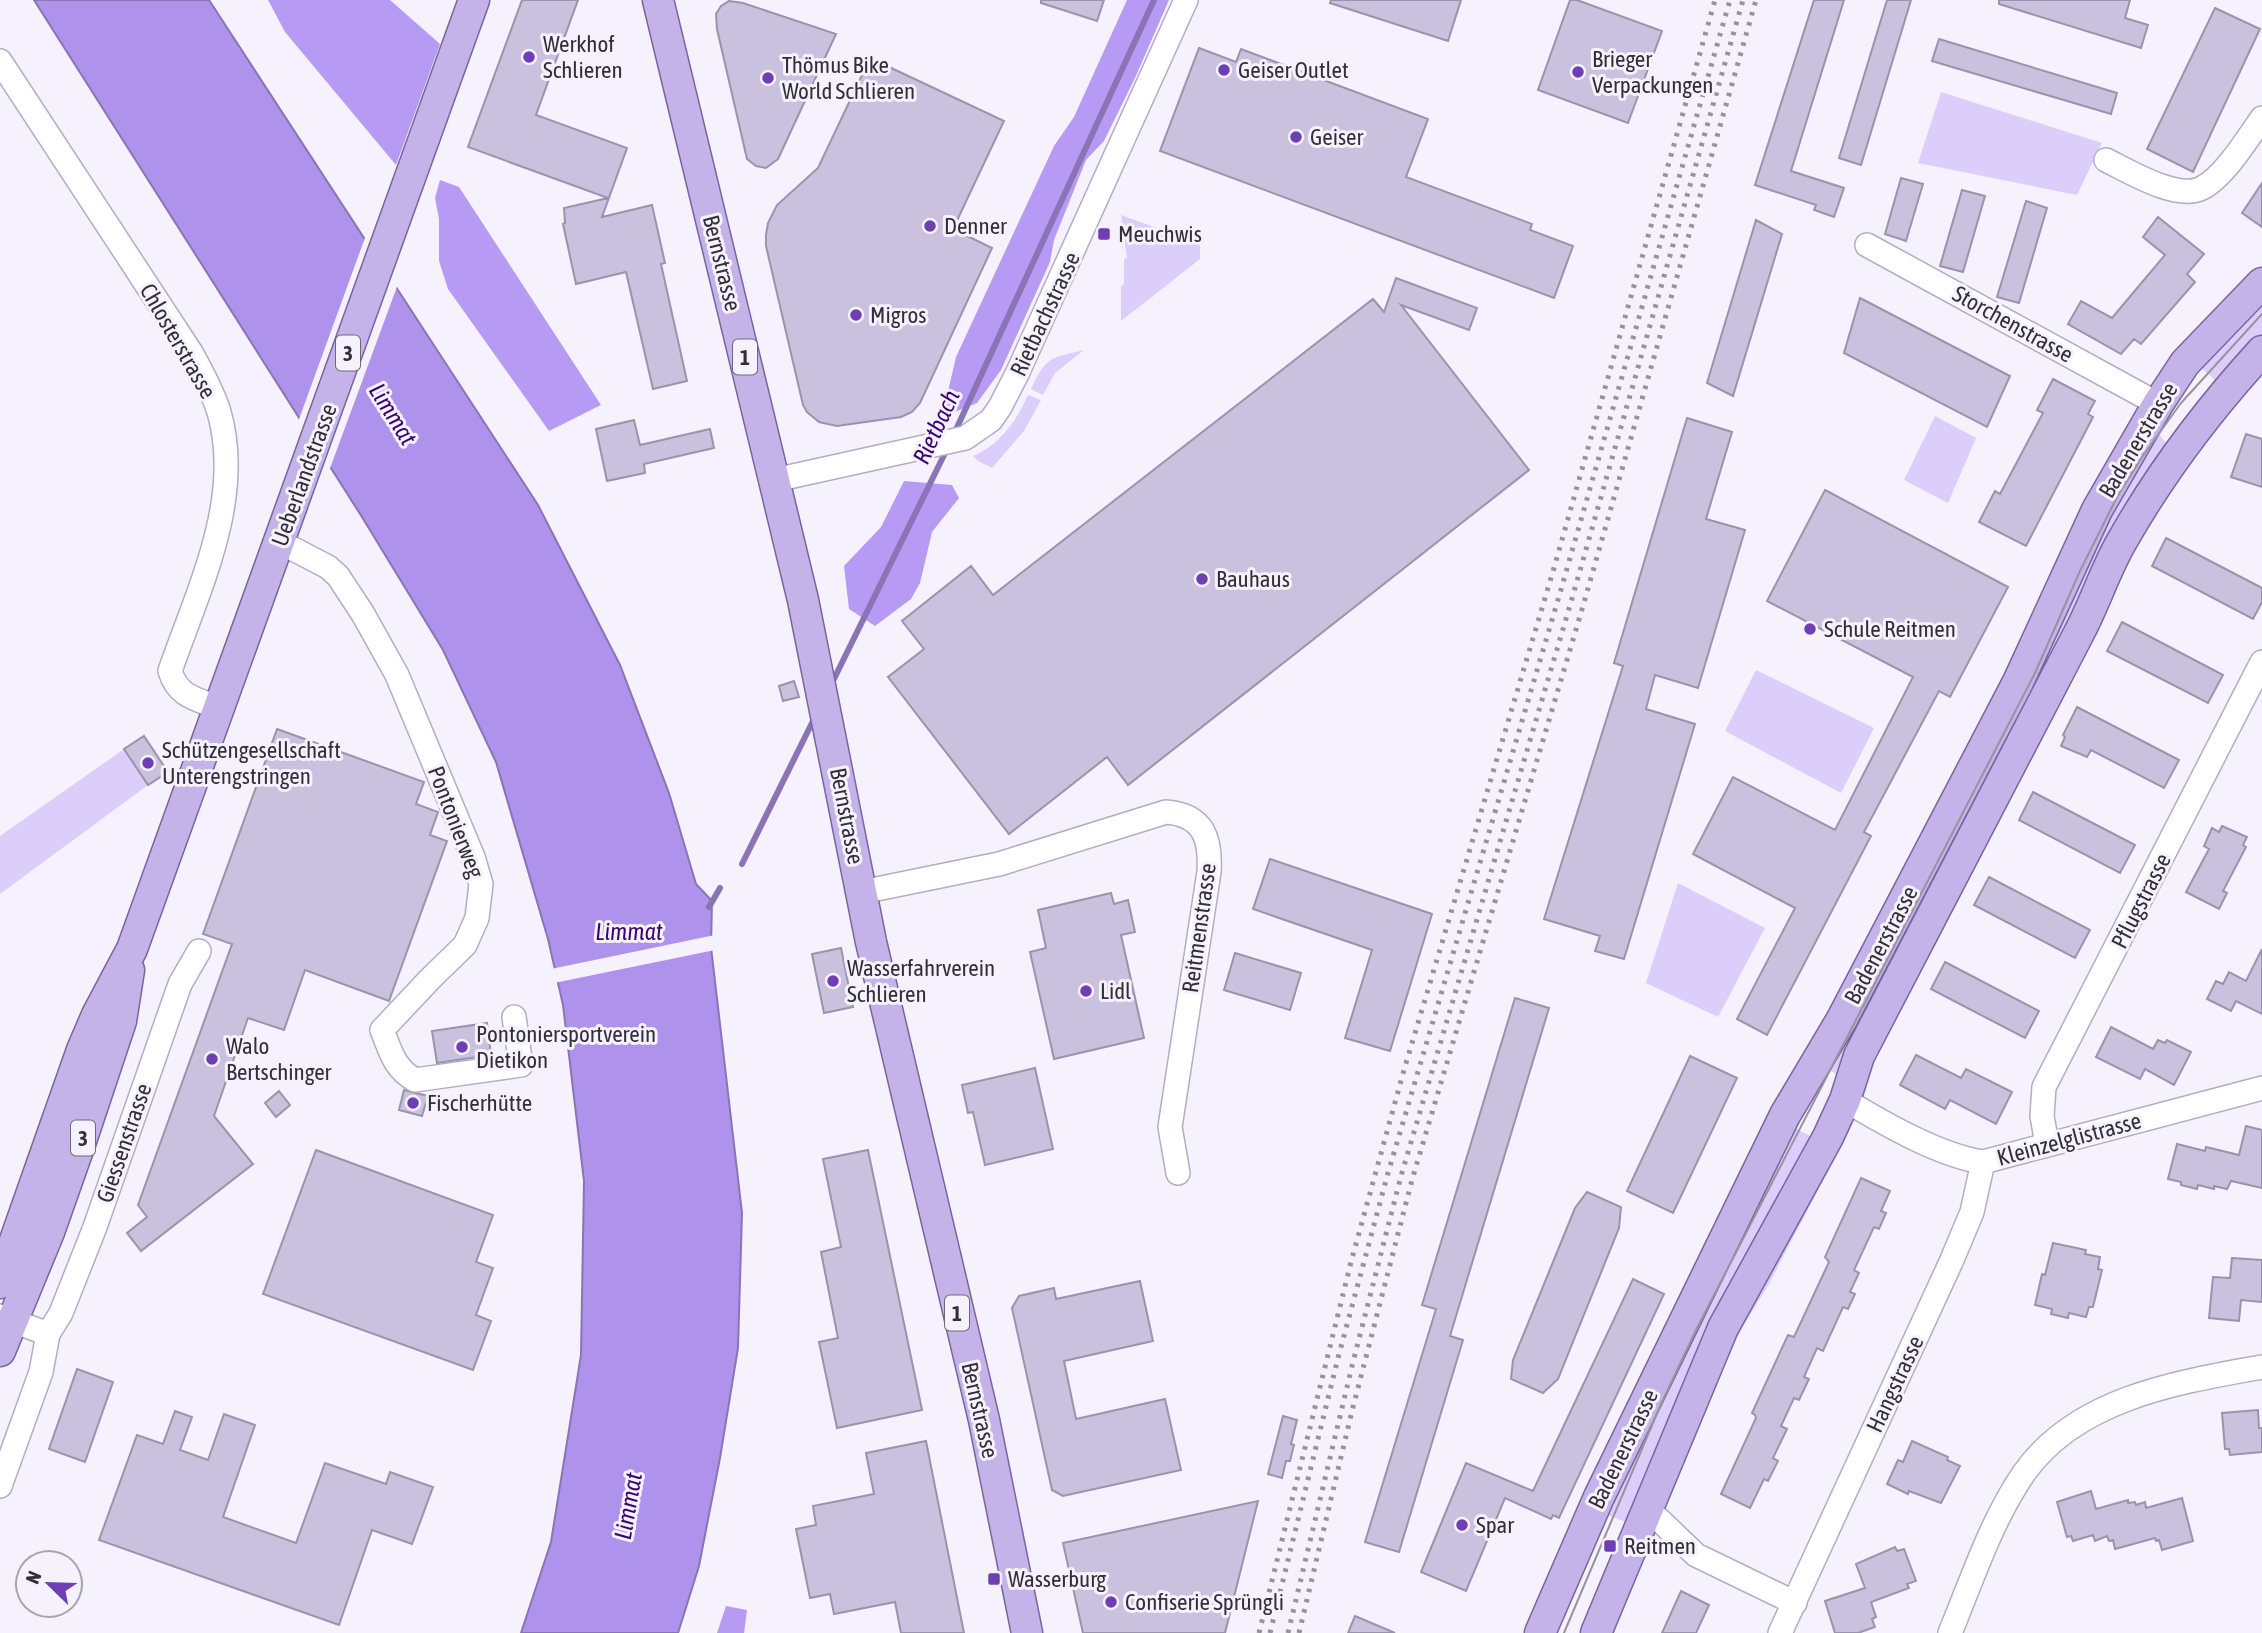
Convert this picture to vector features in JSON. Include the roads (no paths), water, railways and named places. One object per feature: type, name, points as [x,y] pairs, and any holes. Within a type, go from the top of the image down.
[{"type":"main road","name":"Ueberlandstrasse","points":[[0,1283],[82,1050],[132,949],[474,0]]},
{"type":"main road","name":"Bernstrasse","points":[[658,0],[818,670],[871,942],[984,1420],[1027,1633]]},
{"type":"main road","name":"Badenerstrasse","points":[[1540,1633],[1571,1558],[1630,1432],[1785,1115],[1849,1007],[2018,682],[2097,510],[2158,404],[2191,356],[2262,283]]},
{"type":"main road","name":"Badenerstrasse","points":[[1596,1633],[1723,1328],[1828,1137],[1845,1100],[1859,1056],[2079,633],[2122,541],[2167,468],[2194,431],[2262,351]]},
{"type":"main road","points":[[2158,404],[2194,431]]},
{"type":"main road","name":"Ueberlandstrasse","points":[[0,1351],[6,1318],[49,1232],[121,1021],[132,949]]},
{"type":"main road","points":[[1808,1080],[1845,1100]]},
{"type":"street","name":"Rietbachstrasse","points":[[775,481],[965,438],[991,420],[1017,374],[1186,0]]},
{"type":"street","name":"Chlosterstrasse","points":[[0,61],[192,354],[219,413],[225,444],[225,492],[215,542],[170,671],[174,684],[183,693],[220,708]]},
{"type":"street","points":[[2106,160],[2176,191],[2202,189],[2231,163],[2262,118]]},
{"type":"street","name":"Storchenstrasse","points":[[1867,245],[2158,404]]},
{"type":"street","name":"Pontonierweg","points":[[280,542],[328,567],[338,576],[363,614],[397,675],[473,858],[481,884],[477,918],[465,945],[382,1030],[393,1056],[401,1072],[415,1080],[521,1065],[514,1017]]},
{"type":"street","name":"Pflugstrasse","points":[[2047,1144],[2042,1116],[2044,1087],[2262,662]]},
{"type":"street","name":"Reitmenstrasse","points":[[862,892],[999,864],[1166,812],[1188,817],[1200,827],[1210,848],[1209,872],[1170,1127],[1178,1172]]},
{"type":"street","name":"Giessenstrasse","points":[[0,1486],[41,1372],[48,1334],[61,1314],[95,1227],[180,984],[199,951]]},
{"type":"street","name":"Kleinzelglistrasse","points":[[1845,1100],[1879,1121],[1966,1160],[1983,1162],[2262,1088]]},
{"type":"street","name":"Hangstrasse","points":[[1780,1633],[1951,1262],[1972,1212],[1983,1162]]},
{"type":"street","points":[[6,1318],[48,1334]]},
{"type":"street","points":[[1950,1633],[2009,1499],[2025,1472],[2047,1448],[2084,1420],[2129,1397],[2262,1367]]},
{"type":"street","points":[[1648,1509],[1696,1555],[1795,1602]]},
{"type":"water","name":"Limmat","points":[[34,0],[209,0],[538,505],[620,665],[669,793],[696,884],[712,901],[711,947],[742,1213],[738,1348],[699,1566],[678,1633],[521,1633],[551,1542],[581,1355],[584,1181],[563,1005],[548,939],[496,762],[443,650],[362,517]]},
{"type":"waterway","name":"Rietbach","points":[[954,434],[1154,0]]},
{"type":"waterway","name":"Rietbach","points":[[831,685],[948,447]]},
{"type":"waterway","name":"Rietbach","points":[[742,864],[815,717]]},
{"type":"waterway","name":"Rietbach","points":[[709,907],[720,888]]},
{"type":"tram line","points":[[1564,1633],[1661,1404],[1696,1330],[2035,673],[2080,571],[2117,497],[2181,403],[2262,314]]},
{"type":"railway","points":[[1259,1633],[1351,1262],[1404,1070],[1554,568],[1715,0]]},
{"type":"railway","points":[[1270,1633],[1338,1358],[1388,1173],[1560,593],[1730,0]]},
{"type":"railway","points":[[1288,1633],[1401,1176],[1571,602],[1743,0]]},
{"type":"railway","points":[[1299,1633],[1352,1411],[1412,1180],[1583,606],[1756,0]]},
{"type":"place","name":"Werkhof Schlieren","points":[[529,57]]},
{"type":"place","name":"Geiser Outlet","points":[[1224,70]]},
{"type":"place","name":"Brieger Verpackungen","points":[[1578,72]]},
{"type":"place","name":"Thömus Bike World Schlieren","points":[[768,78]]},
{"type":"place","name":"Geiser","points":[[1296,137]]},
{"type":"place","name":"Denner","points":[[930,226]]},
{"type":"place","name":"Meuchwis","points":[[1104,234]]},
{"type":"place","name":"Migros","points":[[856,315]]},
{"type":"place","name":"Bauhaus","points":[[1202,579]]},
{"type":"place","name":"Schule Reitmen","points":[[1810,629]]},
{"type":"place","name":"Schützengesellschaft Unterengstringen","points":[[148,763]]},
{"type":"place","name":"Wasserfahrverein Schlieren","points":[[833,981]]},
{"type":"place","name":"Lidl","points":[[1086,991]]},
{"type":"place","name":"Pontoniersportverein Dietikon","points":[[462,1047]]},
{"type":"place","name":"Walo Bertschinger","points":[[212,1059]]},
{"type":"place","name":"Fischerhütte","points":[[413,1103]]},
{"type":"place","name":"Spar","points":[[1462,1525]]},
{"type":"place","name":"Reitmen","points":[[1610,1546]]},
{"type":"place","name":"Wasserburg","points":[[994,1579]]},
{"type":"place","name":"Confiserie Sprüngli","points":[[1111,1602]]}]
